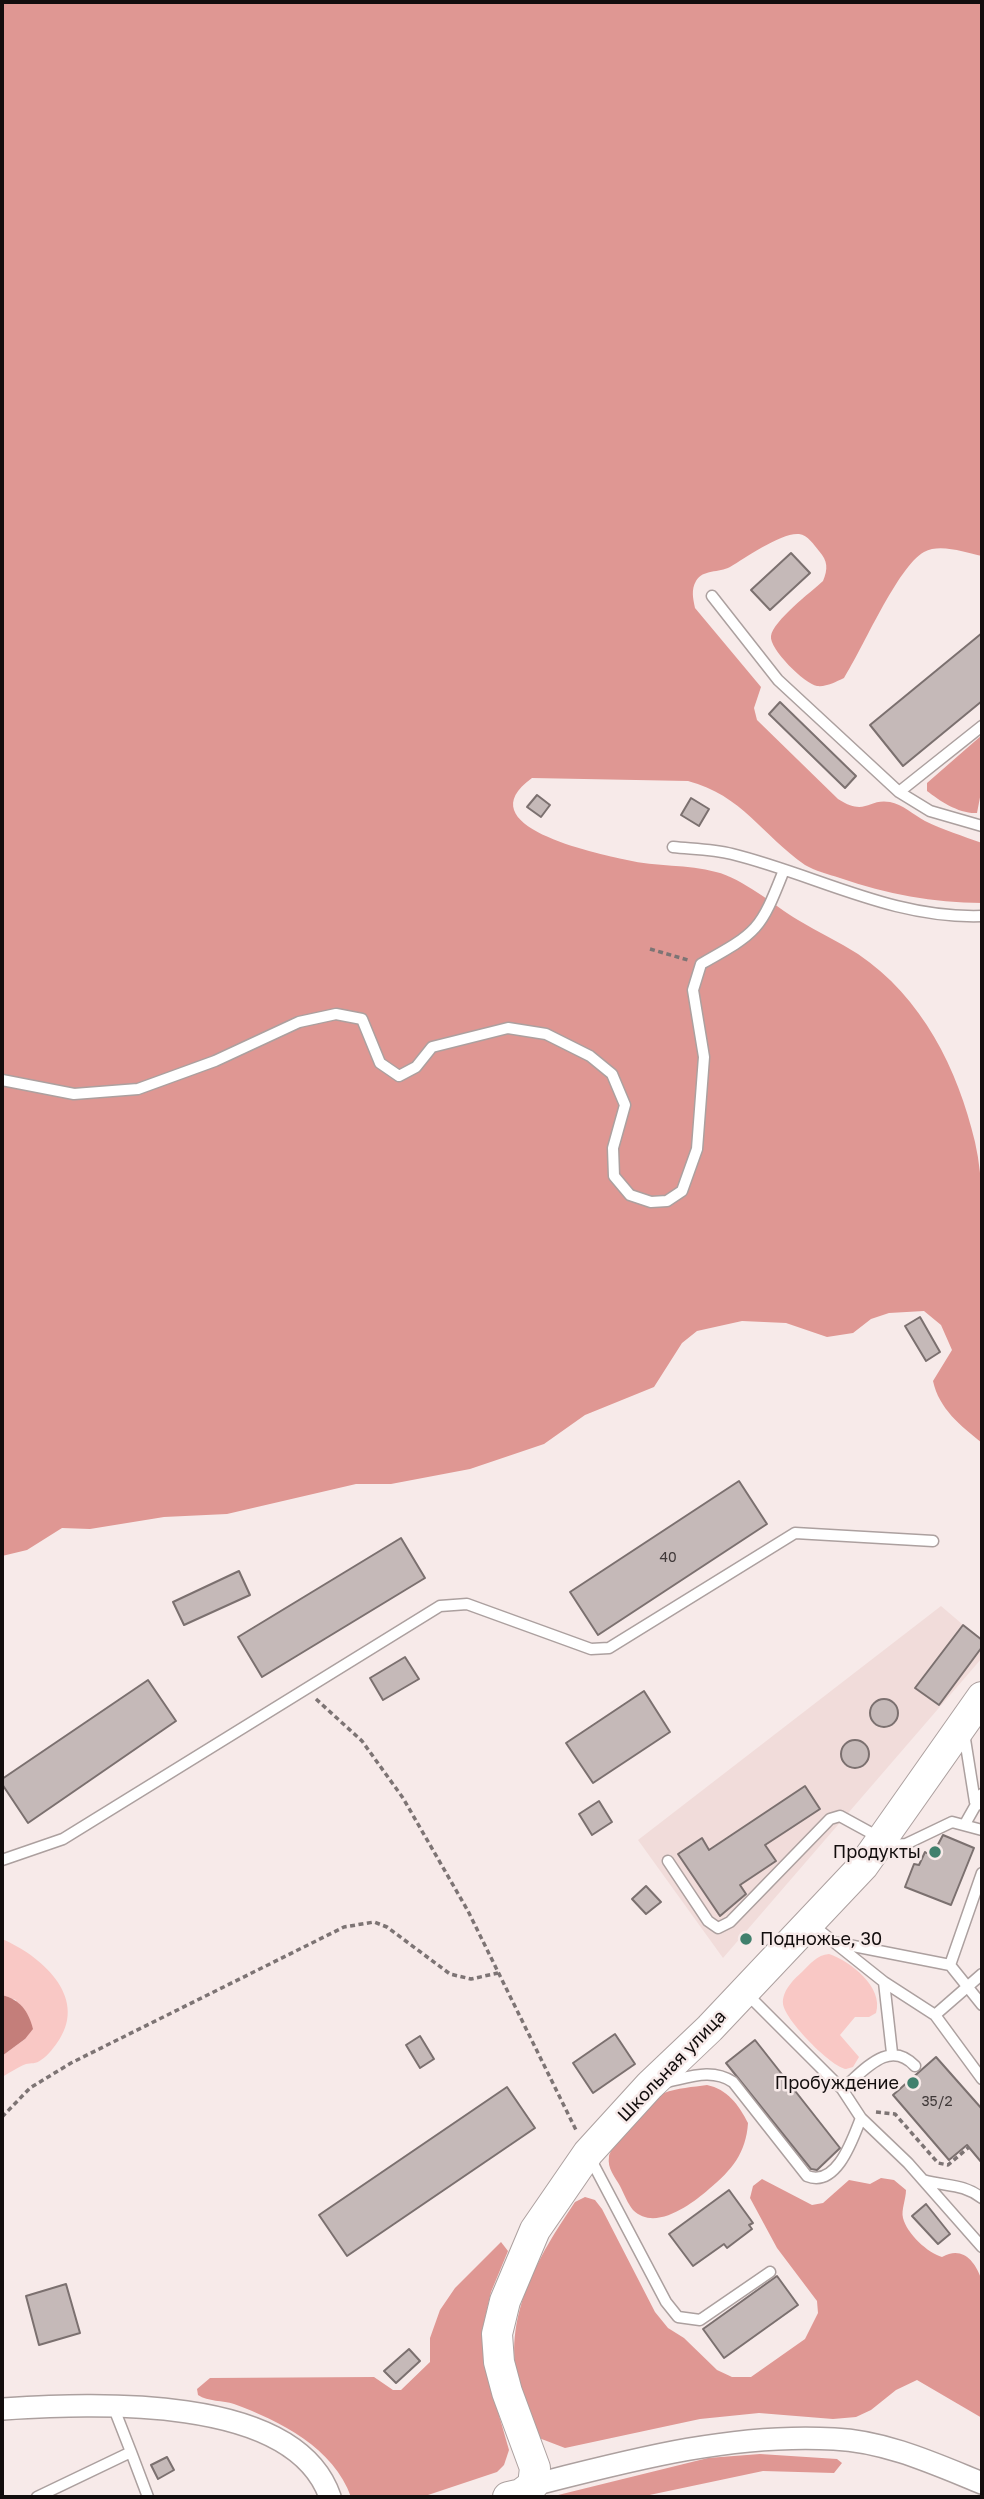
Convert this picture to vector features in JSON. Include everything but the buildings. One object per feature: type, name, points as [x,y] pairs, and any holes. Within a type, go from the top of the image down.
[{"type":"main road","name":"Школьная улица","points":[[520,2491],[535,2468],[507,2392],[499,2362],[497,2334],[505,2301],[535,2230],[588,2154],[650,2085],[863,1866],[982,1697]]},
{"type":"street","points":[[2,2409],[114,2406],[178,2410],[227,2418],[267,2434],[305,2458],[326,2485],[330,2497]]},
{"type":"street","points":[[520,2491],[667,2452],[718,2445],[835,2439],[896,2451],[982,2483]]},
{"type":"lane","points":[[712,596],[778,680],[899,792],[930,811],[982,826]]},
{"type":"lane","points":[[899,792],[982,726]]},
{"type":"lane","points":[[673,847],[729,853],[878,904],[958,917],[982,916]]},
{"type":"lane","points":[[2,1080],[74,1094],[138,1089],[215,1061],[299,1022],[336,1014],[362,1019],[380,1063],[399,1076],[416,1067],[432,1047],[508,1028],[546,1034],[590,1056],[612,1074],[625,1105],[613,1148],[614,1176],[631,1195],[651,1202],[667,1201],[682,1191],[697,1149],[704,1057],[693,990],[701,964],[746,939],[765,919],[784,870]]},
{"type":"lane","points":[[2,1860],[63,1839],[304,1687],[440,1606],[467,1604],[590,1649],[609,1648],[795,1533],[933,1541]]},
{"type":"lane","points":[[963,1727],[980,1801],[965,1824]]},
{"type":"lane","points":[[668,1861],[708,1921],[718,1928],[730,1922],[830,1819],[840,1816],[893,1845],[906,1844],[944,1824],[965,1824],[982,1830]]},
{"type":"lane","points":[[950,1965],[982,1873]]},
{"type":"lane","points":[[809,1922],[884,1982],[935,2015],[982,2079]]},
{"type":"lane","points":[[837,1943],[950,1965],[982,2005]]},
{"type":"lane","points":[[935,2015],[982,1974]]},
{"type":"lane","points":[[884,1982],[892,2053]]},
{"type":"lane","points":[[744,1991],[842,2089],[861,2118],[982,2247]]},
{"type":"lane","points":[[842,2089],[880,2057],[892,2053],[906,2056],[915,2066]]},
{"type":"lane","points":[[650,2085],[711,2073],[722,2075],[733,2082],[807,2176],[814,2179],[820,2178],[846,2157],[861,2118]]},
{"type":"lane","points":[[588,2154],[666,2302],[678,2317],[700,2320],[770,2272]]},
{"type":"lane","points":[[922,2180],[945,2187],[966,2186],[982,2197]]},
{"type":"lane","points":[[114,2406],[148,2497]]},
{"type":"lane","points":[[37,2497],[131,2452]]},
{"type":"path","points":[[650,949],[701,964]]},
{"type":"path","points":[[304,1687],[362,1741],[403,1798],[468,1911],[588,2154]]},
{"type":"path","points":[[2,2117],[30,2088],[71,2063],[344,1927],[374,1922],[387,1927],[450,1974],[471,1979],[498,1973]]},
{"type":"path","points":[[882,2111],[895,2114],[938,2164],[948,2165],[969,2147]]},
{"type":"shaded area","points":[[2,2],[982,2],[982,556],[938,548],[924,552],[914,560],[892,591],[844,678],[824,686],[811,684],[797,673],[776,649],[771,636],[785,615],[825,577],[824,558],[805,536],[792,534],[783,537],[726,569],[699,577],[693,594],[695,608],[761,687],[754,708],[757,720],[838,799],[861,807],[883,801],[894,803],[932,824],[982,843],[982,903],[946,901],[875,889],[813,869],[723,796],[688,781],[532,778],[516,795],[514,810],[524,823],[565,844],[638,862],[705,869],[737,880],[798,920],[858,954],[881,971],[919,1013],[959,1088],[978,1157],[982,1217],[982,1443],[952,1416],[936,1391],[933,1381],[952,1350],[941,1325],[924,1311],[889,1313],[871,1319],[853,1333],[827,1337],[786,1323],[742,1321],[697,1331],[682,1343],[654,1387],[585,1415],[544,1444],[470,1469],[391,1484],[356,1484],[227,1514],[164,1517],[90,1529],[62,1528],[27,1550],[2,1556]]},
{"type":"shaded area","points":[[982,735],[982,787],[977,813],[970,813],[938,799],[927,791],[927,783]]},
{"type":"shaded area","points":[[941,1606],[982,1641],[982,1658],[723,1958],[638,1840]]},
{"type":"shaded area","points":[[2,1939],[31,1955],[44,1966],[64,1993],[68,2008],[66,2024],[49,2053],[39,2061],[23,2065],[2,2077],[2,2056],[25,2039],[16,2000],[2,1995]]},
{"type":"shaded area","points":[[829,1954],[863,1976],[875,1994],[877,2003],[876,2013],[869,2017],[855,2017],[840,2035],[859,2057],[853,2067],[846,2069],[830,2060],[810,2042],[792,2021],[783,2004],[786,1990],[795,1979],[814,1960]]},
{"type":"shaded area","points":[[2,1995],[22,2007],[29,2016],[33,2029],[25,2039],[2,2056]]},
{"type":"shaded area","points":[[707,2085],[721,2090],[732,2099],[748,2123],[741,2152],[725,2175],[683,2208],[662,2217],[642,2216],[631,2208],[612,2172],[609,2165],[611,2151],[633,2123],[664,2093]]},
{"type":"shaded area","points":[[881,2178],[894,2180],[906,2190],[903,2218],[919,2242],[942,2257],[961,2254],[971,2261],[981,2278],[982,2418],[917,2380],[896,2390],[871,2410],[856,2417],[833,2419],[759,2413],[700,2419],[565,2448],[539,2438],[519,2387],[515,2337],[526,2289],[548,2244],[575,2202],[585,2197],[595,2200],[602,2209],[655,2312],[668,2328],[684,2338],[717,2370],[732,2377],[751,2377],[805,2339],[818,2313],[817,2301],[777,2248],[750,2198],[753,2186],[762,2179],[812,2205],[823,2203],[849,2180],[870,2184]]},
{"type":"shaded area","points":[[501,2242],[508,2251],[491,2292],[482,2331],[484,2363],[509,2450],[504,2465],[497,2472],[422,2497],[351,2497],[332,2464],[303,2438],[252,2411],[198,2395],[197,2389],[210,2378],[374,2377],[393,2390],[401,2390],[430,2362],[430,2338],[440,2310],[455,2288]]},
{"type":"shaded area","points":[[760,2454],[837,2459],[842,2463],[834,2473],[763,2471],[640,2497],[550,2497],[708,2458]]},
{"type":"place","name":"Продукты","points":[[935,1852]]},
{"type":"place","name":"Подножье, 30","points":[[746,1939]]},
{"type":"place","name":"Пробуждение","points":[[913,2083]]}]
